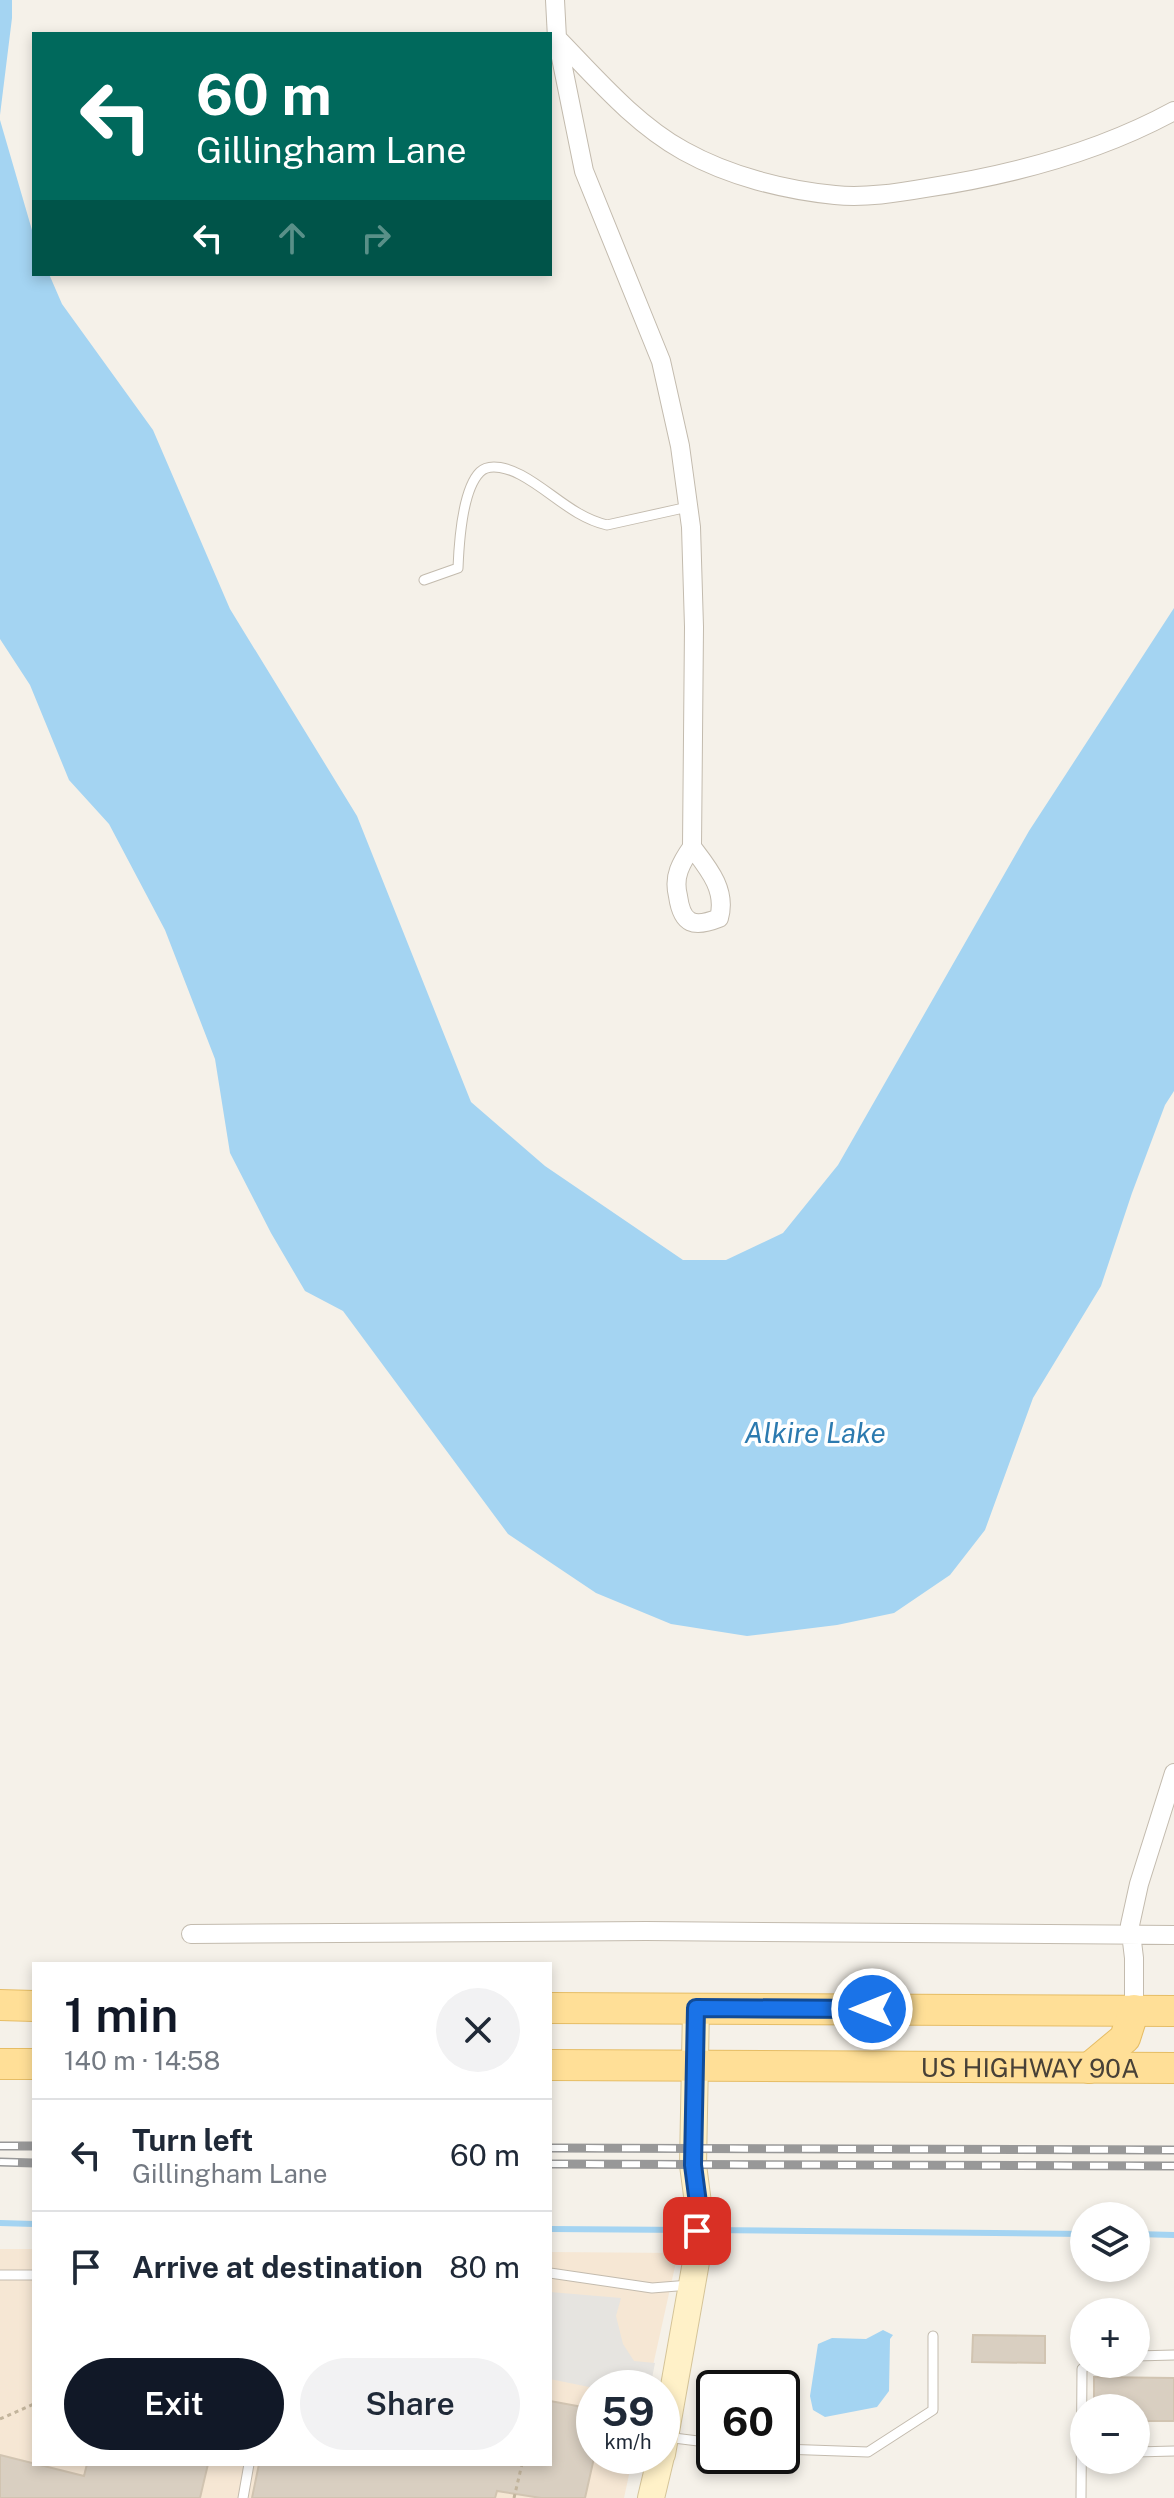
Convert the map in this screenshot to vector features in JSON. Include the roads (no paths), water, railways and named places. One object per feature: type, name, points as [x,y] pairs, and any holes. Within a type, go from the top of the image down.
[{"type":"main road","points":[[0,2005],[32,2006]]},
{"type":"main road","points":[[552,2008],[1174,2011]]},
{"type":"main road","points":[[1089,2068],[1125,2038],[1134,2010]]},
{"type":"main road","points":[[0,2064],[32,2064]]},
{"type":"main road","name":"US HIGHWAY 90A","points":[[552,2065],[1174,2068]]},
{"type":"street","points":[[555,0],[557,38],[584,171],[661,361],[680,446],[688,507],[694,627],[692,847]]},
{"type":"street","points":[[557,38],[626,109],[683,151],[734,173],[837,195],[892,194],[982,180],[1055,161],[1140,129],[1174,111]]},
{"type":"street","points":[[1134,2010],[1130,1925],[1139,1884],[1174,1773]]},
{"type":"street","points":[[191,1934],[646,1931],[1174,1935]]},
{"type":"street","points":[[677,2370],[695,2274],[698,2203],[693,2165],[696,2008]]},
{"type":"street","points":[[651,2498],[657,2474]]},
{"type":"lane","points":[[424,580],[458,568],[468,494],[480,471],[490,467],[507,468],[522,475],[572,510],[607,525],[688,507]]},
{"type":"lane","points":[[552,2273],[652,2288],[695,2274]]},
{"type":"lane","points":[[0,2275],[32,2275]]},
{"type":"lane","points":[[800,2450],[868,2452],[933,2410],[933,2336]]},
{"type":"lane","points":[[1150,2356],[1174,2355]]},
{"type":"lane","points":[[1150,2452],[1174,2451]]},
{"type":"lane","points":[[243,2498],[249,2466]]},
{"type":"lane","points":[[1081,2498],[1082,2474]]},
{"type":"water","points":[[0,0],[12,0],[12,18],[0,115]]},
{"type":"water","name":"Alkire Lake","points":[[0,120],[32,230],[32,276],[50,276],[62,304],[153,430],[230,609],[357,816],[471,1102],[545,1166],[683,1260],[726,1260],[783,1233],[838,1165],[1029,831],[1174,608],[1174,1091],[1165,1105],[1132,1193],[1101,1286],[1033,1398],[985,1530],[950,1575],[894,1613],[837,1625],[747,1636],[671,1624],[596,1593],[508,1534],[343,1311],[305,1291],[271,1233],[230,1153],[215,1059],[165,930],[109,824],[69,780],[30,685],[0,639]]},
{"type":"water","points":[[883,2330],[893,2335],[890,2339],[889,2391],[877,2407],[825,2417],[813,2410],[810,2396],[818,2344],[832,2338],[866,2339]]},
{"type":"waterway","points":[[0,2223],[32,2224]]},
{"type":"waterway","points":[[552,2229],[690,2230]]},
{"type":"waterway","points":[[706,2230],[1070,2234]]},
{"type":"waterway","points":[[1150,2234],[1174,2235]]},
{"type":"railway","points":[[0,2146],[32,2146]]},
{"type":"railway","points":[[552,2148],[1174,2150]]},
{"type":"railway","points":[[0,2162],[32,2163]]},
{"type":"railway","points":[[552,2164],[1174,2166]]}]
